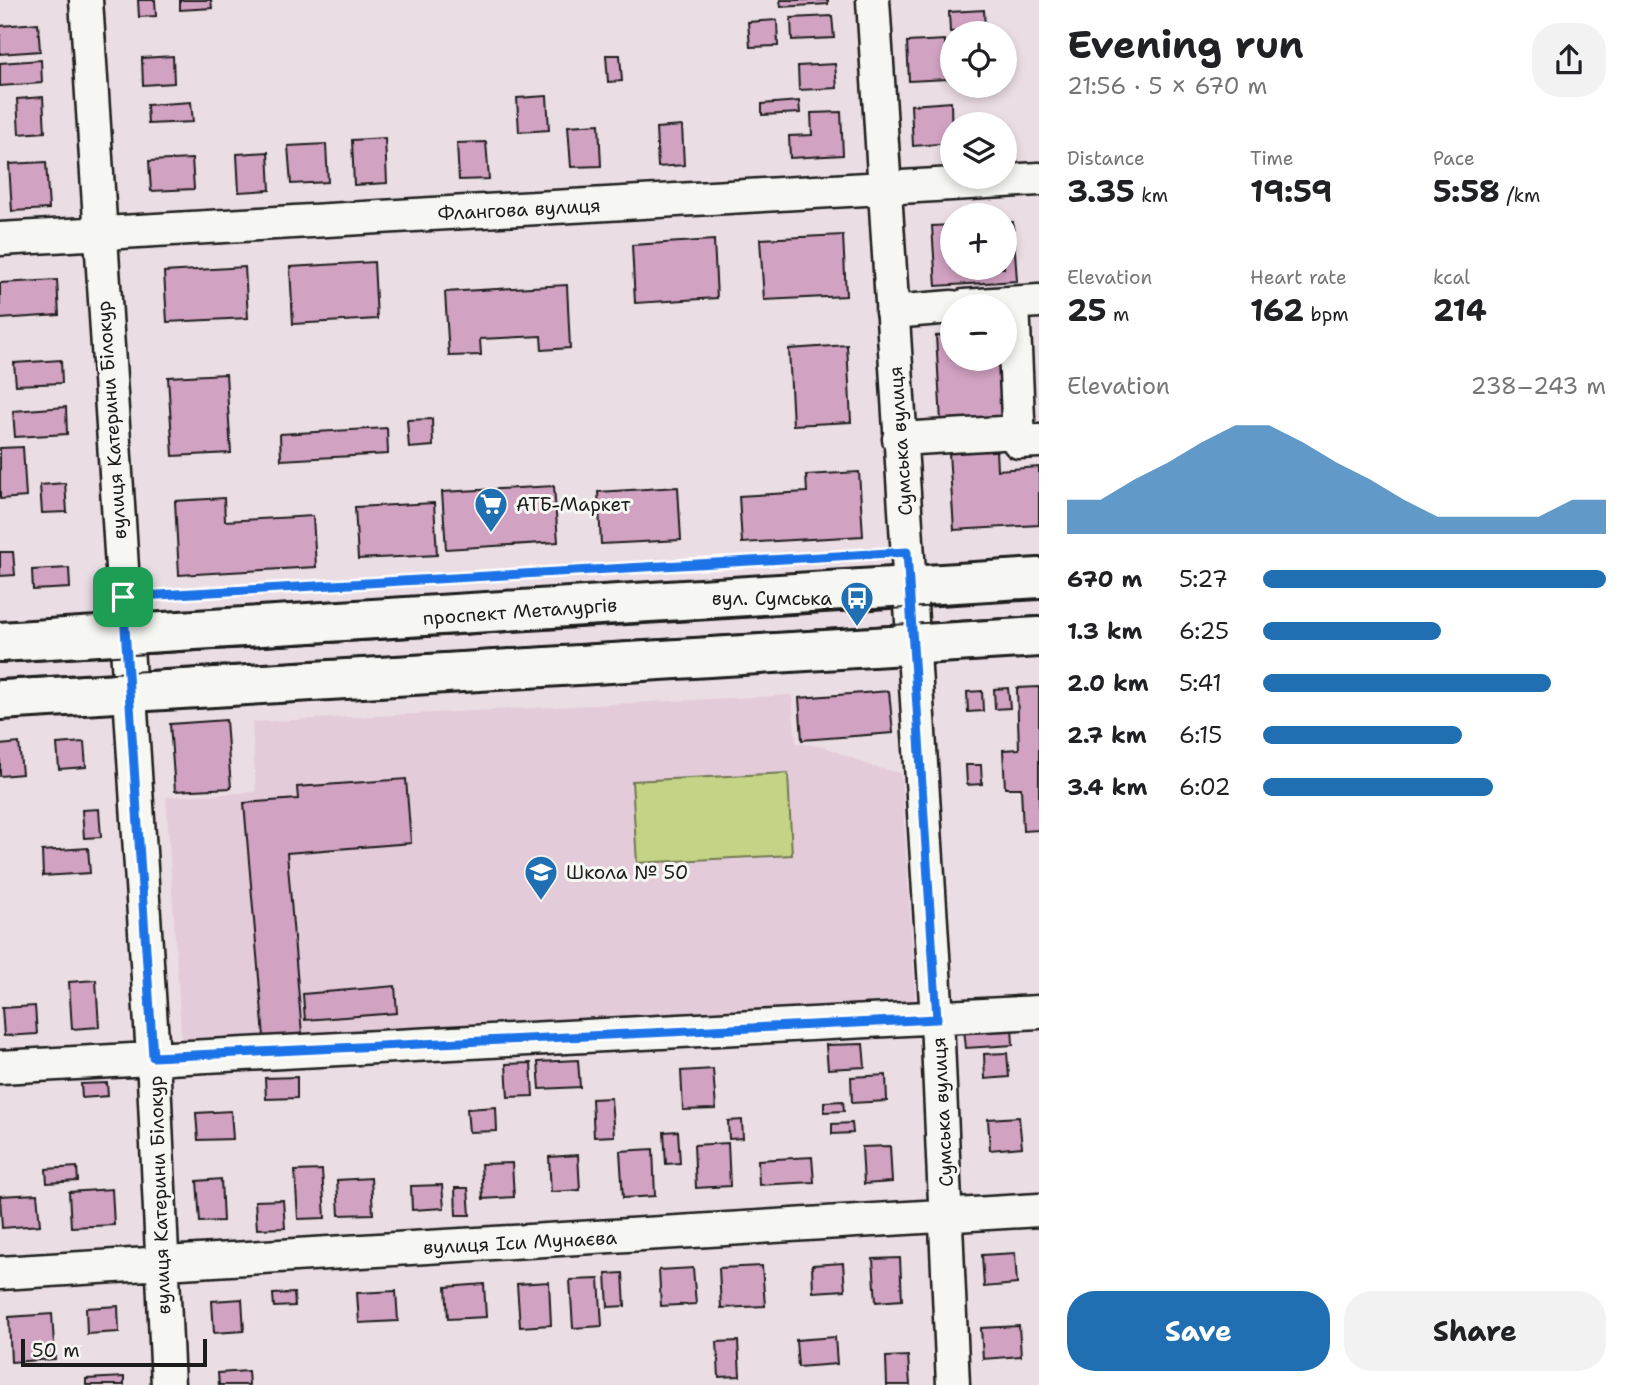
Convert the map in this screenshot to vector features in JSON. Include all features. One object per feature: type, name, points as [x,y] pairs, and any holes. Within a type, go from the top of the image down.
[{"type":"main road","name":"проспект Металургів","points":[[0,642],[126,635],[908,569],[1039,578]]},
{"type":"main road","points":[[0,700],[1039,637]]},
{"type":"street","name":"вулиця Катерини Білокур","points":[[86,0],[153,1057],[168,1385]]},
{"type":"street","name":"Сумська вулиця","points":[[873,0],[937,1019],[953,1385]]},
{"type":"street","name":"Флангова вулиця","points":[[0,239],[1039,180]]},
{"type":"street","points":[[899,439],[1029,436],[1026,302]]},
{"type":"street","points":[[892,312],[940,308]]},
{"type":"street","points":[[0,1067],[1039,1012]]},
{"type":"street","name":"вулиця Іси Мунаєва","points":[[0,1273],[1039,1210]]},
{"type":"path","points":[[123,597],[908,569]]},
{"type":"shaded area","name":"Школа № 50","points":[[792,695],[796,743],[825,747],[873,767],[901,773],[916,1006],[182,1047],[166,797],[256,792],[252,722]]},
{"type":"green space","points":[[788,773],[792,855],[637,863],[632,781]]},
{"type":"building","points":[[138,0],[155,0],[156,16],[139,17]]},
{"type":"building","points":[[180,0],[211,0],[212,8],[180,10]]},
{"type":"building","points":[[780,0],[828,0],[828,4],[781,7]]},
{"type":"building","points":[[984,10],[985,21],[949,21],[949,12]]},
{"type":"building","points":[[832,16],[834,38],[792,40],[791,18]]},
{"type":"building","points":[[777,20],[778,46],[750,47],[748,22]]},
{"type":"building","points":[[38,23],[40,51],[0,54],[0,26]]},
{"type":"building","points":[[940,40],[940,79],[909,81],[907,42]]},
{"type":"building","points":[[606,55],[620,55],[622,81],[608,82]]},
{"type":"building","points":[[173,56],[174,83],[143,85],[142,58]]},
{"type":"building","points":[[41,60],[42,83],[0,86],[0,63]]},
{"type":"building","points":[[835,64],[837,88],[799,90],[798,66]]},
{"type":"building","points":[[547,96],[549,130],[519,132],[517,98]]},
{"type":"building","points":[[43,97],[45,132],[19,134],[17,99]]},
{"type":"building","points":[[799,101],[800,113],[762,115],[762,104]]},
{"type":"building","points":[[191,102],[193,122],[148,124],[147,105]]},
{"type":"building","points":[[951,102],[951,112],[940,112],[940,144],[913,146],[911,105]]},
{"type":"building","points":[[841,112],[843,155],[790,158],[789,136],[812,135],[811,113]]},
{"type":"building","points":[[599,124],[601,166],[571,167],[568,126]]},
{"type":"building","points":[[682,126],[684,165],[658,167],[656,128]]},
{"type":"building","points":[[385,138],[387,183],[354,185],[352,140]]},
{"type":"building","points":[[486,142],[489,179],[459,180],[457,143]]},
{"type":"building","points":[[326,144],[328,182],[291,184],[288,146]]},
{"type":"building","points":[[268,152],[270,190],[239,192],[237,154]]},
{"type":"building","points":[[192,159],[194,189],[151,191],[149,161]]},
{"type":"building","points":[[46,162],[49,209],[12,211],[9,164]]},
{"type":"building","points":[[932,226],[940,226],[940,280],[1017,281],[936,286]]},
{"type":"building","points":[[843,235],[846,296],[764,300],[760,239]]},
{"type":"building","points":[[714,240],[717,298],[635,303],[632,245]]},
{"type":"building","points":[[374,262],[377,319],[293,324],[290,267]]},
{"type":"building","points":[[245,267],[248,318],[167,322],[164,272]]},
{"type":"building","points":[[57,280],[59,315],[0,319],[0,283]]},
{"type":"building","points":[[567,285],[570,348],[542,350],[541,336],[480,339],[481,355],[449,356],[445,292]]},
{"type":"building","points":[[936,336],[940,336],[940,371],[1000,371],[1003,418],[941,422]]},
{"type":"building","points":[[847,345],[851,422],[793,425],[789,349]]},
{"type":"building","points":[[61,360],[62,383],[16,385],[14,363]]},
{"type":"building","points":[[226,374],[231,453],[173,456],[168,377]]},
{"type":"building","points":[[66,407],[67,434],[15,437],[13,411]]},
{"type":"building","points":[[432,419],[433,446],[409,448],[407,420]]},
{"type":"building","points":[[387,428],[388,454],[281,460],[280,434]]},
{"type":"building","points":[[23,447],[26,497],[0,499],[0,448]]},
{"type":"building","points":[[996,450],[997,470],[1039,467],[1039,525],[954,530],[949,453]]},
{"type":"building","points":[[859,472],[863,536],[742,543],[739,496],[807,492],[806,475]]},
{"type":"building","points":[[65,483],[67,512],[42,513],[40,485]]},
{"type":"building","points":[[554,486],[558,542],[446,549],[442,492]]},
{"type":"building","points":[[678,487],[681,540],[601,544],[598,492]]},
{"type":"building","points":[[224,498],[225,521],[313,516],[316,567],[179,575],[175,501]]},
{"type":"building","points":[[434,503],[437,555],[358,559],[355,507]]},
{"type":"building","points":[[0,552],[13,552],[15,575],[0,576]]},
{"type":"building","points":[[69,568],[70,588],[33,590],[32,570]]},
{"type":"building","points":[[1039,687],[1039,830],[1023,831],[1021,788],[1005,788],[1003,750],[1019,749],[1017,688]]},
{"type":"building","points":[[1008,688],[1010,708],[995,709],[994,689]]},
{"type":"building","points":[[889,691],[893,733],[802,740],[799,698]]},
{"type":"building","points":[[982,691],[983,711],[968,712],[967,692]]},
{"type":"building","points":[[226,720],[231,788],[175,791],[170,724]]},
{"type":"building","points":[[84,742],[86,767],[59,769],[57,744]]},
{"type":"building","points":[[19,743],[22,774],[0,776],[0,745]]},
{"type":"building","points":[[966,765],[981,765],[982,784],[967,785]]},
{"type":"building","points":[[406,779],[411,843],[287,853],[302,1034],[264,1037],[244,803],[298,799],[297,787]]},
{"type":"building","points":[[99,809],[101,837],[84,838],[82,810]]},
{"type":"building","points":[[88,848],[90,873],[43,876],[42,851]]},
{"type":"building","points":[[96,980],[99,1027],[72,1029],[69,982]]},
{"type":"building","points":[[395,986],[397,1013],[305,1020],[303,994]]},
{"type":"building","points":[[35,1006],[37,1034],[4,1036],[2,1008]]},
{"type":"building","points":[[1012,1026],[1013,1045],[966,1048],[964,1029]]},
{"type":"building","points":[[863,1044],[865,1067],[828,1069],[826,1045]]},
{"type":"building","points":[[1007,1053],[1009,1077],[985,1079],[984,1054]]},
{"type":"building","points":[[578,1060],[580,1087],[540,1089],[538,1062]]},
{"type":"building","points":[[531,1063],[533,1096],[508,1097],[506,1064]]},
{"type":"building","points":[[713,1069],[716,1109],[683,1110],[681,1071]]},
{"type":"building","points":[[886,1075],[887,1101],[852,1103],[851,1077]]},
{"type":"building","points":[[297,1077],[297,1098],[266,1099],[265,1078]]},
{"type":"building","points":[[107,1083],[108,1096],[82,1098],[81,1084]]},
{"type":"building","points":[[611,1098],[614,1136],[594,1137],[592,1099]]},
{"type":"building","points":[[843,1101],[844,1111],[824,1112],[824,1102]]},
{"type":"building","points":[[496,1107],[497,1131],[469,1132],[467,1109]]},
{"type":"building","points":[[231,1111],[233,1139],[198,1140],[196,1113]]},
{"type":"building","points":[[1019,1117],[1022,1147],[990,1150],[988,1119]]},
{"type":"building","points":[[742,1120],[743,1138],[729,1139],[728,1121]]},
{"type":"building","points":[[852,1123],[853,1133],[832,1134],[832,1124]]},
{"type":"building","points":[[678,1131],[680,1163],[666,1164],[664,1132]]},
{"type":"building","points":[[728,1143],[730,1186],[696,1188],[694,1145]]},
{"type":"building","points":[[890,1146],[892,1182],[864,1184],[862,1147]]},
{"type":"building","points":[[653,1149],[655,1196],[623,1198],[620,1151]]},
{"type":"building","points":[[578,1155],[580,1190],[551,1192],[549,1157]]},
{"type":"building","points":[[812,1157],[814,1182],[759,1185],[758,1160]]},
{"type":"building","points":[[512,1163],[514,1197],[483,1199],[481,1164]]},
{"type":"building","points":[[77,1167],[78,1181],[47,1183],[46,1169]]},
{"type":"building","points":[[322,1170],[325,1218],[298,1219],[295,1171]]},
{"type":"building","points":[[371,1178],[373,1214],[339,1215],[337,1180]]},
{"type":"building","points":[[221,1179],[223,1221],[200,1222],[197,1181]]},
{"type":"building","points":[[442,1185],[444,1208],[412,1210],[411,1186]]},
{"type":"building","points":[[455,1188],[468,1188],[470,1215],[456,1215]]},
{"type":"building","points":[[112,1189],[114,1225],[71,1227],[69,1192]]},
{"type":"building","points":[[37,1194],[40,1225],[2,1228],[0,1196]]},
{"type":"building","points":[[283,1200],[285,1228],[257,1229],[255,1201]]},
{"type":"building","points":[[1015,1253],[1017,1284],[984,1287],[982,1255]]},
{"type":"building","points":[[900,1258],[902,1300],[876,1302],[873,1259]]},
{"type":"building","points":[[843,1263],[845,1290],[813,1292],[812,1265]]},
{"type":"building","points":[[762,1266],[765,1306],[721,1308],[719,1268]]},
{"type":"building","points":[[693,1268],[696,1304],[661,1306],[659,1270]]},
{"type":"building","points":[[623,1273],[625,1306],[608,1307],[606,1274]]},
{"type":"building","points":[[599,1279],[602,1326],[573,1328],[570,1280]]},
{"type":"building","points":[[549,1282],[551,1325],[520,1327],[517,1284]]},
{"type":"building","points":[[484,1284],[486,1317],[448,1319],[446,1287]]},
{"type":"building","points":[[396,1291],[398,1321],[359,1323],[357,1293]]},
{"type":"building","points":[[294,1293],[295,1306],[274,1307],[273,1294]]},
{"type":"building","points":[[242,1299],[244,1331],[214,1333],[212,1301]]},
{"type":"building","points":[[118,1306],[119,1332],[87,1334],[86,1308]]},
{"type":"building","points":[[52,1314],[55,1359],[11,1362],[9,1317]]},
{"type":"building","points":[[1019,1326],[1021,1356],[983,1359],[981,1328]]},
{"type":"building","points":[[835,1337],[837,1364],[798,1367],[796,1340]]},
{"type":"building","points":[[738,1341],[740,1376],[719,1377],[717,1342]]},
{"type":"building","points":[[908,1356],[910,1385],[887,1385],[886,1357]]},
{"type":"building","points":[[248,1371],[249,1385],[219,1385],[218,1373]]},
{"type":"building","points":[[124,1377],[124,1385],[86,1385],[86,1379]]},
{"type":"tram line","points":[[0,663],[1039,600]]},
{"type":"tram line","points":[[0,680],[1039,616]]},
{"type":"place","name":"АТБ-Маркет","points":[[491,534]]},
{"type":"place","name":"вул. Сумська","points":[[857,628]]},
{"type":"place","name":"Школа № 50","points":[[541,902]]},
{"type":"route","points":[[907,552],[937,1019],[153,1057],[123,597],[907,552]]}]
